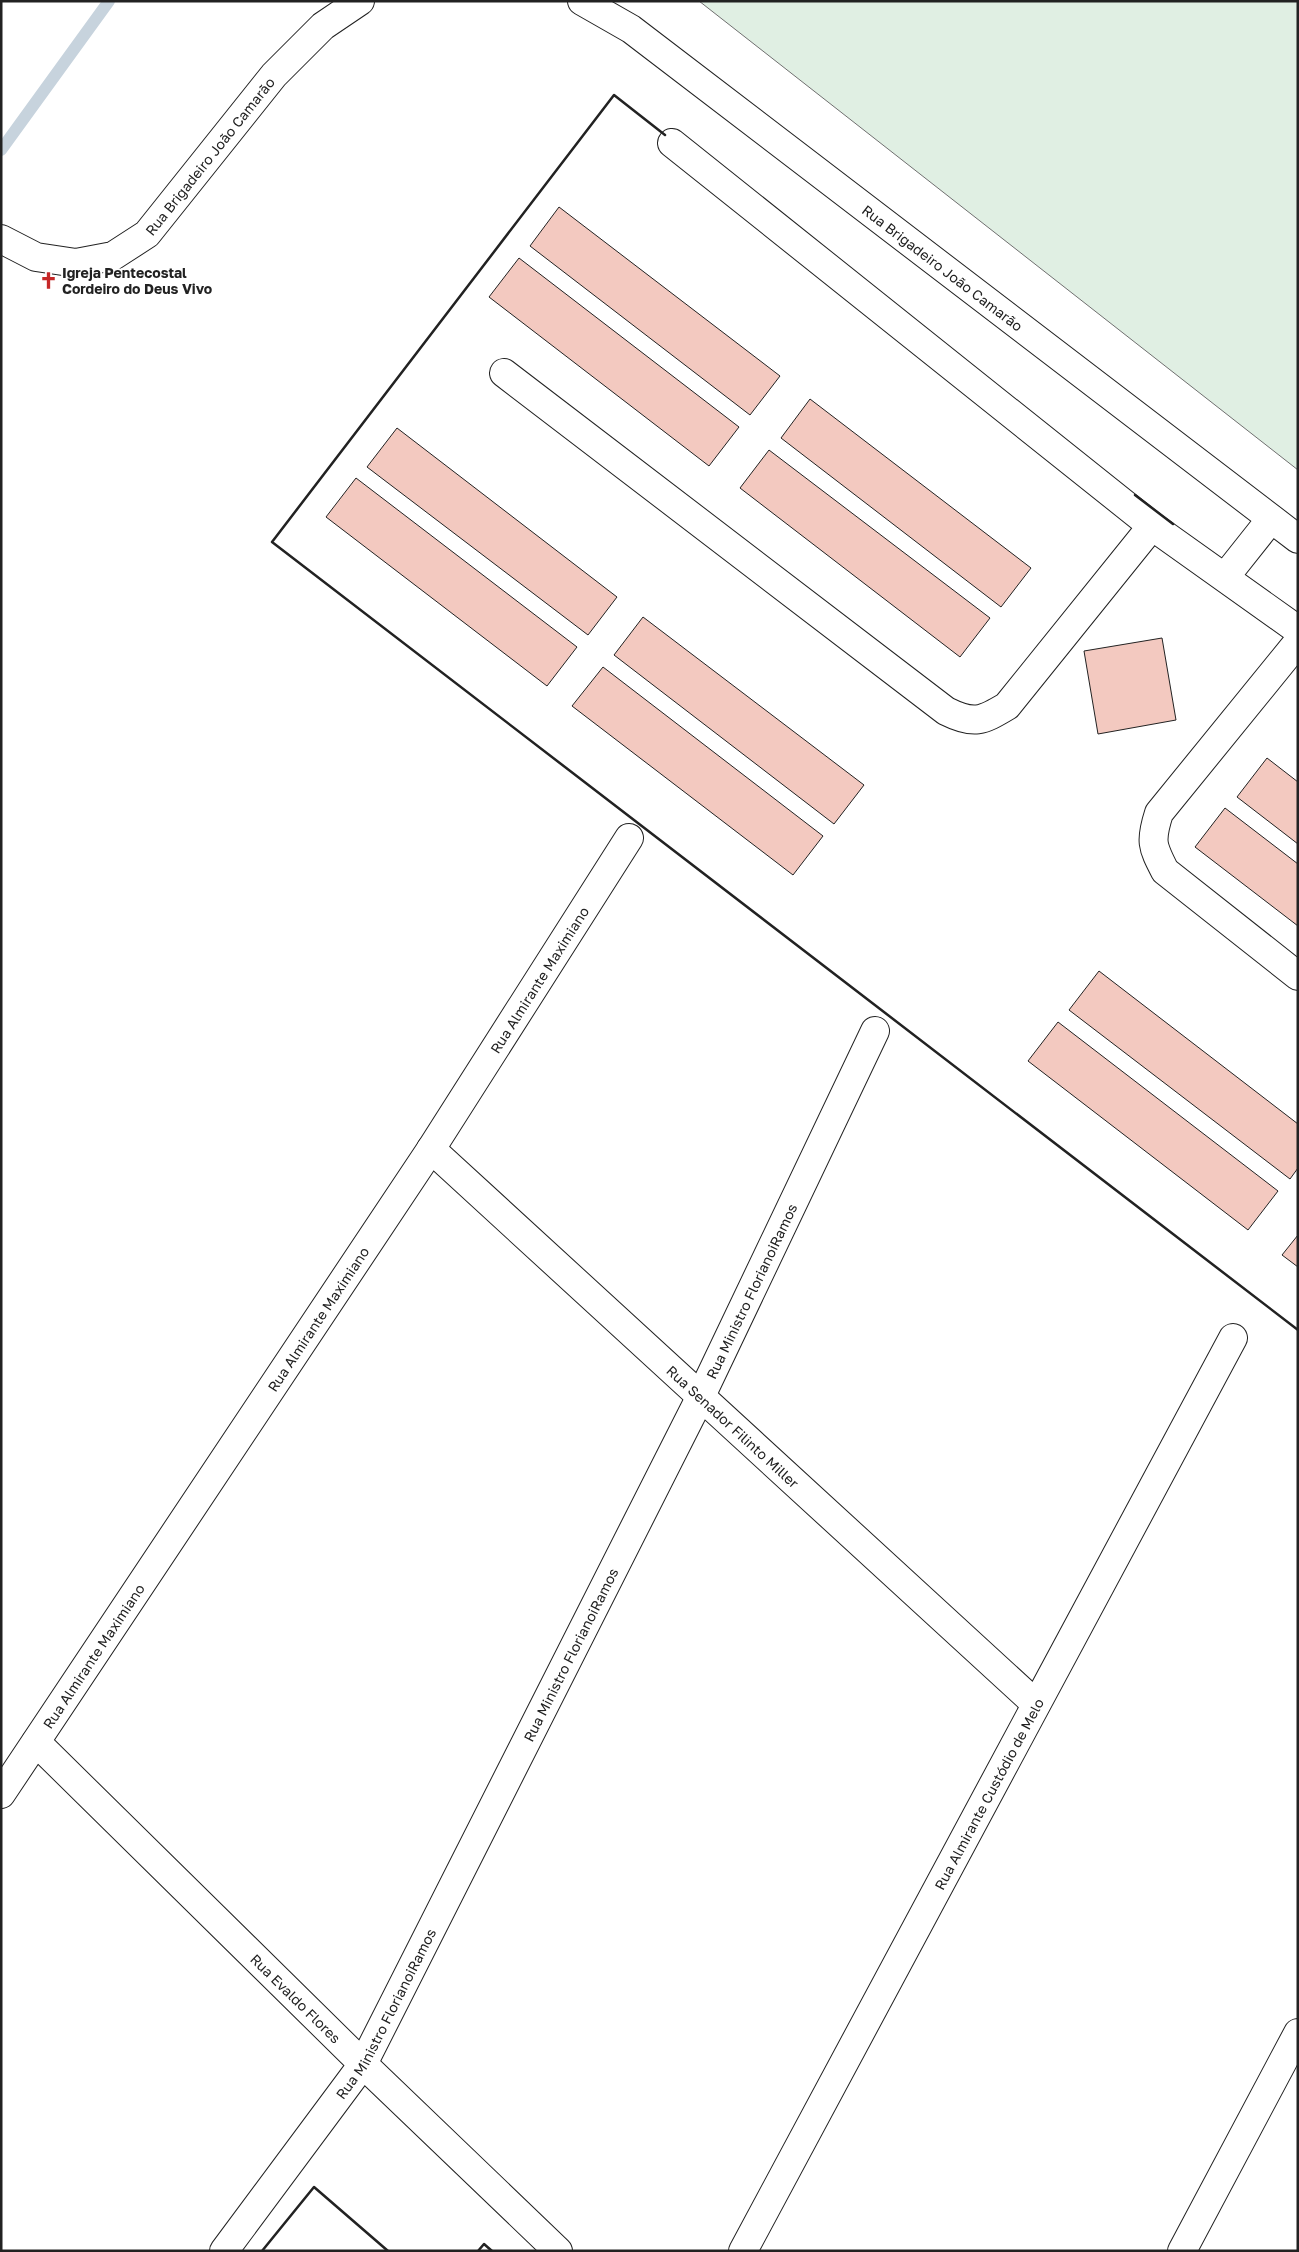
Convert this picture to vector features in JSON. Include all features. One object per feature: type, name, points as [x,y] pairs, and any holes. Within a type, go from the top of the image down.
[{"type":"street","name":"Rua Brigadeiro João Camarão","points":[[1,239],[36,257],[76,263],[113,256],[147,234],[274,75],[323,26],[360,1]]},
{"type":"street","name":"Rua Brigadeiro João Camarão","points":[[582,1],[631,30],[1298,539]]},
{"type":"street","points":[[672,143],[1152,526],[1298,630]]},
{"type":"street","points":[[504,374],[946,711],[964,720],[984,720],[1007,706],[1152,526]]},
{"type":"street","points":[[1224,577],[1271,519]]},
{"type":"street","points":[[1298,642],[1159,813],[1152,835],[1156,853],[1166,871],[1298,976]]},
{"type":"street","name":"Rua Almirante Maximiano","points":[[1,1794],[431,1149],[628,838]]},
{"type":"street","name":"Rua Ministro FlorianoiRamos","points":[[224,2251],[363,2064],[700,1398],[875,1031]]},
{"type":"street","name":"Rua Senador Filinto Miller","points":[[431,1149],[700,1398],[1036,1704]]},
{"type":"street","name":"Rua Almirante Custódio de Melo","points":[[743,2251],[1233,1338]]},
{"type":"street","name":"Rua Evaldo Flores","points":[[36,1742],[363,2064],[558,2251]]},
{"type":"street","points":[[1182,2251],[1298,2033]]},
{"type":"green space","points":[[699,1],[1298,1],[1298,470]]},
{"type":"building","points":[[559,207],[780,376],[750,415],[530,246]]},
{"type":"building","points":[[519,258],[739,427],[709,466],[489,297]]},
{"type":"building","points":[[810,399],[1031,568],[1001,607],[781,438]]},
{"type":"building","points":[[397,428],[617,597],[588,635],[367,467]]},
{"type":"building","points":[[769,450],[990,618],[960,657],[740,488]]},
{"type":"building","points":[[356,478],[577,647],[547,686],[326,517]]},
{"type":"building","points":[[643,617],[864,785],[834,824],[614,655]]},
{"type":"building","points":[[1162,638],[1176,720],[1098,734],[1084,651]]},
{"type":"building","points":[[603,667],[823,836],[793,875],[572,706]]},
{"type":"building","points":[[1267,758],[1298,782],[1298,844],[1237,797]]},
{"type":"building","points":[[1225,808],[1298,864],[1298,926],[1195,847]]},
{"type":"building","points":[[1099,971],[1298,1124],[1298,1168],[1290,1179],[1069,1010]]},
{"type":"building","points":[[1058,1022],[1278,1191],[1248,1230],[1028,1061]]},
{"type":"building","points":[[1298,1235],[1298,1267],[1282,1255]]},
{"type":"waterway","points":[[1,150],[109,1]]},
{"type":"wall","points":[[665,135],[614,95],[272,542],[1298,1330]]},
{"type":"wall","points":[[1135,495],[1173,524]]},
{"type":"wall","points":[[262,2251],[314,2187],[388,2251]]},
{"type":"wall","points":[[478,2251],[484,2244],[492,2251]]},
{"type":"place","name":"Igreja Pentecostal Cordeiro do Deus Vivo","points":[[48,280]]}]
